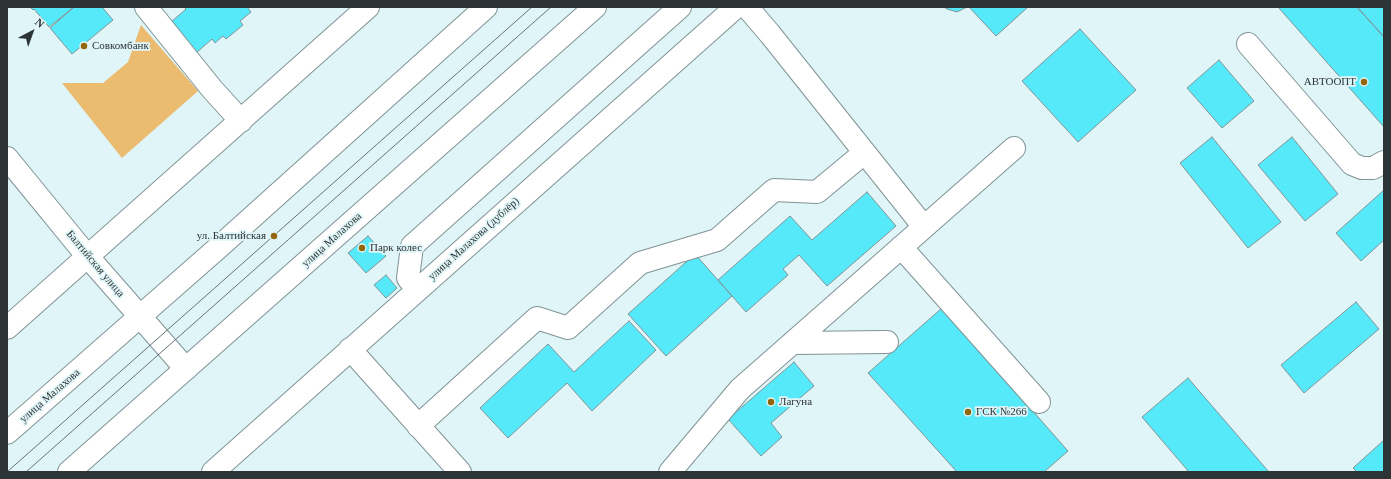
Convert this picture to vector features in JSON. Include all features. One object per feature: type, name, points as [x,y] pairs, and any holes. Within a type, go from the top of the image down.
[{"type":"main road","points":[[146,7],[241,121]]},
{"type":"main road","points":[[7,328],[368,7]]},
{"type":"main road","name":"улица Малахова","points":[[7,433],[486,7]]},
{"type":"main road","name":"улица Малахова","points":[[69,472],[595,7]]},
{"type":"main road","points":[[417,290],[408,278],[412,246],[680,7]]},
{"type":"main road","name":"улица Малахова (дублёр)","points":[[213,472],[736,7]]},
{"type":"main road","points":[[746,7],[775,40],[924,227]]},
{"type":"main road","points":[[1248,44],[1352,164],[1362,168],[1373,168],[1384,162]]},
{"type":"main road","points":[[670,472],[740,390],[1014,148]]},
{"type":"main road","points":[[418,426],[537,318],[568,328],[640,263],[717,240],[774,190],[817,192],[864,153]]},
{"type":"main road","name":"Балтийская улица","points":[[7,158],[88,257],[186,369]]},
{"type":"main road","points":[[901,247],[1039,402]]},
{"type":"main road","points":[[793,343],[887,342]]},
{"type":"main road","points":[[350,349],[460,472]]},
{"type":"shaded area","points":[[141,25],[198,91],[122,158],[62,83],[103,83],[128,62]]},
{"type":"building","points":[[30,7],[74,7],[49,27],[34,9],[33,10]]},
{"type":"building","points":[[74,7],[102,7],[113,20],[72,54],[50,28]]},
{"type":"building","points":[[184,7],[247,7],[251,12],[240,21],[243,25],[226,39],[223,36],[215,43],[212,39],[196,53],[170,23],[186,9]]},
{"type":"building","points":[[944,7],[967,7],[957,12]]},
{"type":"building","points":[[969,7],[1028,7],[996,36]]},
{"type":"building","name":"АВТООПТ","points":[[1278,7],[1357,7],[1384,37],[1384,127]]},
{"type":"building","points":[[1357,7],[1384,7],[1384,37]]},
{"type":"building","points":[[1080,29],[1136,90],[1078,142],[1022,81]]},
{"type":"building","points":[[1219,60],[1254,101],[1222,128],[1187,88]]},
{"type":"building","points":[[1212,137],[1281,222],[1248,248],[1180,163]]},
{"type":"building","points":[[1292,137],[1338,194],[1305,221],[1258,165]]},
{"type":"building","points":[[1384,190],[1384,240],[1361,261],[1336,233]]},
{"type":"building","points":[[867,192],[896,226],[827,286],[799,255],[783,269],[788,275],[746,312],[718,280],[790,216],[812,240]]},
{"type":"building","points":[[368,236],[386,256],[366,273],[348,253]]},
{"type":"building","points":[[695,254],[732,296],[666,356],[628,314]]},
{"type":"building","points":[[386,275],[397,288],[386,298],[374,285]]},
{"type":"building","points":[[1356,302],[1379,329],[1304,393],[1281,365]]},
{"type":"building","name":"ГСК №266","points":[[942,308],[1068,451],[1044,472],[957,472],[868,373]]},
{"type":"building","points":[[629,321],[656,350],[592,411],[567,383],[508,438],[480,408],[548,344],[574,372]]},
{"type":"building","name":"Лагуна","points":[[794,362],[814,386],[771,423],[782,437],[761,456],[728,419]]},
{"type":"building","points":[[1188,378],[1269,472],[1189,472],[1142,417]]},
{"type":"building","points":[[1384,440],[1384,472],[1357,472],[1353,468]]},
{"type":"tram line","points":[[7,472],[532,7]]},
{"type":"tram line","points":[[26,472],[551,7]]},
{"type":"place","name":"Совкомбанк","points":[[84,46]]},
{"type":"place","name":"АВТООПТ","points":[[1364,82]]},
{"type":"place","name":"ул. Балтийская","points":[[274,236]]},
{"type":"place","name":"Парк колес","points":[[362,248]]},
{"type":"place","name":"Лагуна","points":[[771,402]]},
{"type":"place","name":"ГСК №266","points":[[968,412]]}]
